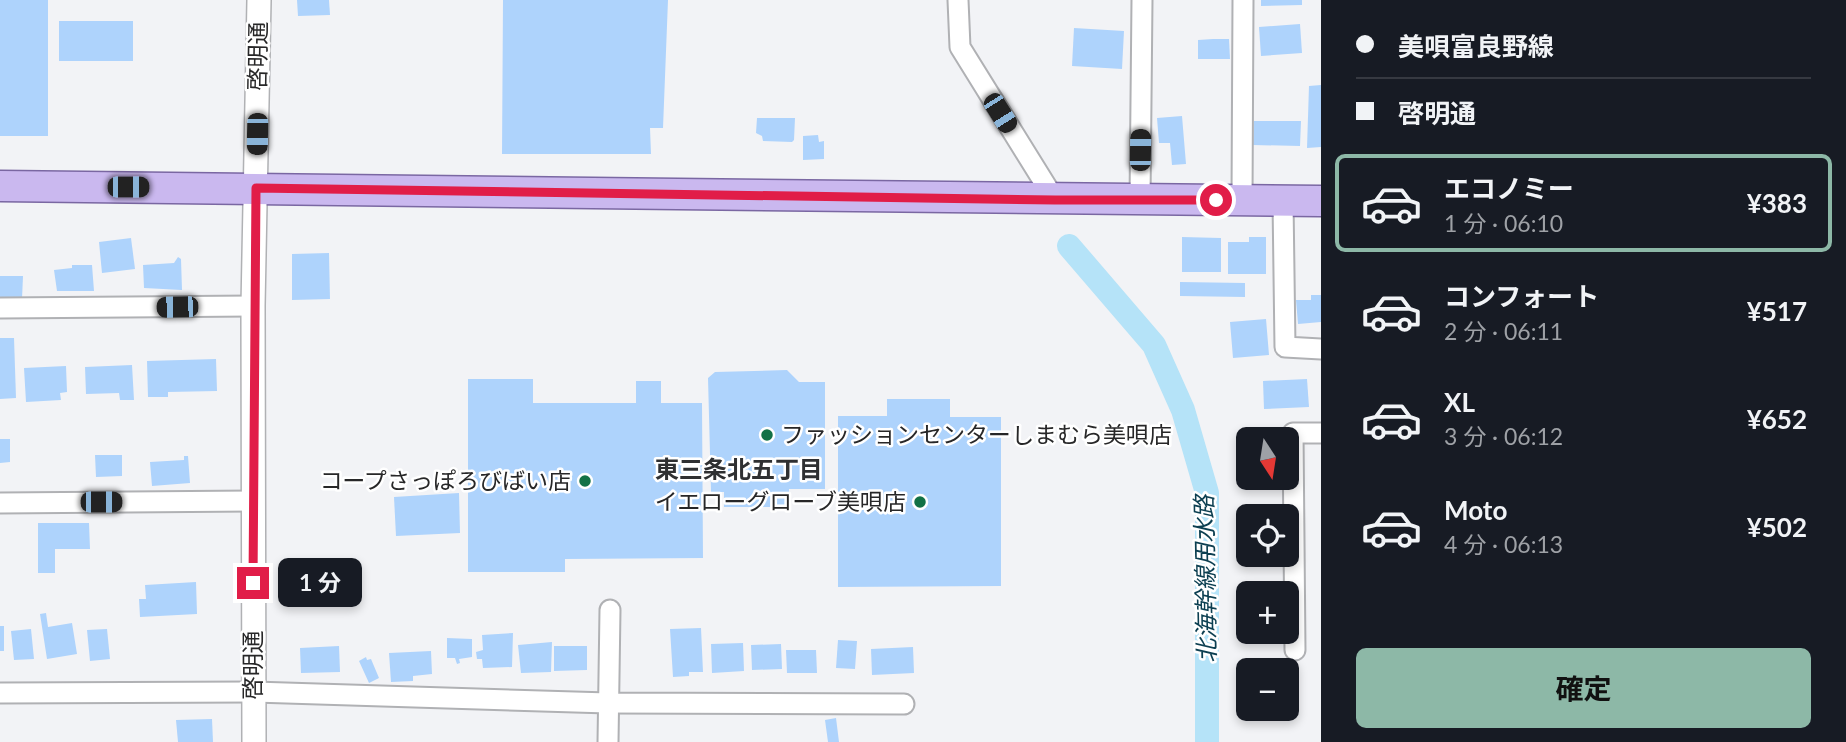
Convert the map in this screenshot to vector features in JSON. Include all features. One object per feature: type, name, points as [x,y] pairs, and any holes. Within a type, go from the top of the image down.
[{"type":"main road","points":[[0,186],[1321,201]]},
{"type":"street","name":"啓明通","points":[[254,742],[253,306],[259,0]]},
{"type":"street","points":[[958,0],[960,47],[1055,200]]},
{"type":"street","points":[[1140,200],[1142,0]]},
{"type":"street","points":[[1242,201],[1243,0]]},
{"type":"street","points":[[1283,201],[1284,347],[1321,348]]},
{"type":"street","points":[[0,308],[253,306]]},
{"type":"street","points":[[1296,650],[1293,433],[1321,433]]},
{"type":"street","points":[[0,503],[253,501]]},
{"type":"street","points":[[608,742],[610,610]]},
{"type":"street","points":[[0,694],[253,692],[608,703],[904,704]]},
{"type":"building","points":[[0,0],[48,0],[48,136],[0,136]]},
{"type":"building","points":[[297,0],[329,0],[330,15],[298,16]]},
{"type":"building","points":[[503,0],[668,0],[663,128],[650,128],[651,154],[502,154]]},
{"type":"building","points":[[1261,0],[1302,0],[1302,5],[1261,6]]},
{"type":"building","points":[[59,21],[133,21],[133,61],[59,61]]},
{"type":"building","points":[[1300,24],[1302,53],[1261,56],[1259,27]]},
{"type":"building","points":[[1074,28],[1124,31],[1122,69],[1072,66]]},
{"type":"building","points":[[1229,39],[1230,59],[1198,59],[1198,40]]},
{"type":"building","points":[[1321,85],[1321,147],[1307,148],[1309,86]]},
{"type":"building","points":[[1182,116],[1186,164],[1172,165],[1170,143],[1159,143],[1157,118]]},
{"type":"building","points":[[757,118],[795,118],[794,140],[763,141],[762,136],[756,133]]},
{"type":"building","points":[[1254,121],[1301,121],[1300,146],[1253,145]]},
{"type":"building","points":[[818,135],[819,142],[824,141],[824,159],[803,160],[803,136]]},
{"type":"building","points":[[1182,237],[1221,238],[1221,272],[1182,272]]},
{"type":"building","points":[[1249,237],[1266,237],[1266,274],[1228,274],[1228,242],[1249,242]]},
{"type":"building","points":[[131,238],[135,269],[102,273],[99,242]]},
{"type":"building","points":[[329,253],[330,299],[292,300],[292,254]]},
{"type":"building","points":[[178,257],[181,259],[182,290],[144,288],[143,265],[174,263]]},
{"type":"building","points":[[72,265],[92,265],[94,291],[57,291],[54,270],[72,268]]},
{"type":"building","points":[[0,276],[23,276],[22,299],[0,299]]},
{"type":"building","points":[[1180,282],[1245,283],[1245,297],[1180,296]]},
{"type":"building","points":[[1311,295],[1321,295],[1321,322],[1298,324],[1296,300],[1311,300]]},
{"type":"building","points":[[1266,319],[1269,355],[1233,358],[1230,322]]},
{"type":"building","points":[[0,338],[14,338],[16,398],[0,399]]},
{"type":"building","points":[[216,359],[217,391],[168,392],[168,397],[148,397],[147,361]]},
{"type":"building","points":[[132,365],[134,400],[120,400],[119,393],[86,394],[85,367]]},
{"type":"building","points":[[66,366],[67,392],[60,393],[61,400],[26,402],[24,368]]},
{"type":"building","name":"ファッションセンターしまむら美唄店","points":[[787,370],[799,382],[825,382],[825,489],[789,489],[789,507],[724,507],[724,492],[711,492],[708,378],[715,372]]},
{"type":"building","name":"コープさっぽろびばい店","points":[[468,379],[533,379],[533,403],[636,403],[636,381],[661,381],[661,403],[702,403],[703,558],[565,559],[565,572],[468,572]]},
{"type":"building","points":[[1307,379],[1309,407],[1264,409],[1263,381]]},
{"type":"building","name":"イエローグローブ美唄店","points":[[887,399],[950,399],[950,417],[1001,417],[1001,586],[838,587],[838,416],[887,416]]},
{"type":"building","points":[[0,439],[10,439],[10,462],[0,463]]},
{"type":"building","points":[[95,455],[122,455],[122,476],[96,477]]},
{"type":"building","points":[[184,456],[188,456],[190,483],[152,486],[150,462],[184,460]]},
{"type":"building","points":[[459,493],[460,533],[396,536],[394,497]]},
{"type":"building","points":[[38,523],[89,523],[90,549],[55,549],[55,573],[38,573]]},
{"type":"building","points":[[196,582],[197,614],[140,617],[139,599],[146,599],[145,585]]},
{"type":"building","points":[[46,613],[48,627],[72,623],[77,654],[47,659],[40,614]]},
{"type":"building","points":[[0,626],[4,626],[4,651],[0,651]]},
{"type":"building","points":[[701,628],[703,672],[689,672],[689,676],[673,677],[670,629]]},
{"type":"building","points":[[31,629],[34,659],[14,660],[11,631]]},
{"type":"building","points":[[107,629],[110,659],[90,661],[87,630]]},
{"type":"building","points":[[513,633],[512,667],[483,668],[482,659],[477,659],[476,652],[483,650],[482,635]]},
{"type":"building","points":[[447,638],[472,639],[472,657],[459,659],[460,663],[457,664],[455,658],[447,658]]},
{"type":"building","points":[[838,640],[857,641],[855,669],[836,668]]},
{"type":"building","points":[[552,642],[551,672],[521,673],[518,645]]},
{"type":"building","points":[[743,643],[744,671],[712,673],[711,644]]},
{"type":"building","points":[[781,644],[782,669],[752,670],[751,645]]},
{"type":"building","points":[[339,646],[340,672],[301,673],[300,648]]},
{"type":"building","points":[[554,646],[587,646],[587,670],[554,671]]},
{"type":"building","points":[[913,647],[914,673],[872,675],[871,649]]},
{"type":"building","points":[[786,650],[816,650],[817,673],[787,673]]},
{"type":"building","points":[[431,651],[432,674],[413,676],[413,681],[391,682],[389,653]]},
{"type":"building","points":[[366,657],[367,660],[371,659],[379,678],[369,683],[359,661]]},
{"type":"building","points":[[836,718],[839,742],[828,742],[825,720]]},
{"type":"building","points":[[212,719],[213,742],[178,742],[176,720]]},
{"type":"waterway","name":"北海幹線用水路","points":[[1069,246],[1154,345],[1183,410],[1207,493],[1207,742]]},
{"type":"place","name":"ファッションセンターしまむら美唄店","points":[[767,435]]},
{"type":"place","name":"コープさっぽろびばい店","points":[[585,481]]},
{"type":"place","name":"イエローグローブ美唄店","points":[[920,502]]},
{"type":"district","name":"東三条北五丁目","points":[[739,470]]},
{"type":"route","points":[[253,583],[253,306],[256,188],[1216,200]]}]
